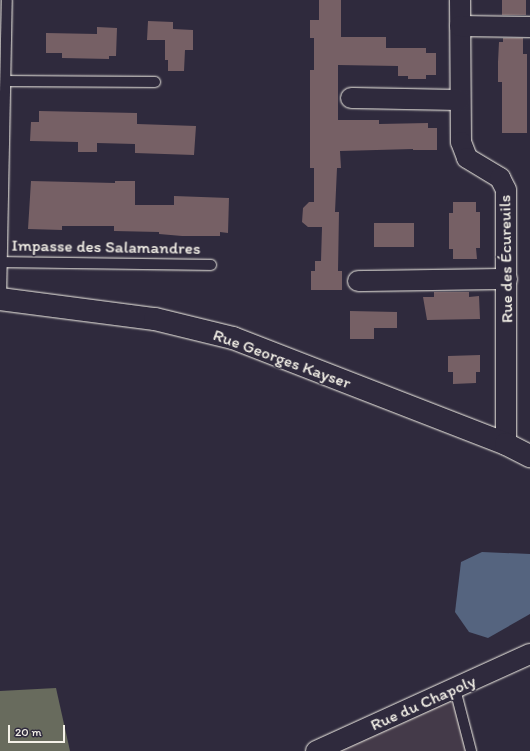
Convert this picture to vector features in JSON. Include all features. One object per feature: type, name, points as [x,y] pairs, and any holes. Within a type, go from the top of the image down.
[{"type":"street","name":"Rue des Écureuils","points":[[460,0],[461,142],[467,158],[500,178],[506,190],[506,444]]},
{"type":"street","points":[[460,26],[530,28]]},
{"type":"street","points":[[351,98],[460,100]]},
{"type":"street","points":[[358,281],[507,280]]},
{"type":"street","name":"Rue Georges Kayser","points":[[0,300],[155,319],[232,338],[506,444],[530,456]]},
{"type":"street","name":"Rue du Chapoly","points":[[316,751],[530,654]]},
{"type":"lane","points":[[0,300],[7,0]]},
{"type":"lane","points":[[6,81],[155,82]]},
{"type":"lane","name":"Impasse des Salamandres","points":[[1,262],[211,265]]},
{"type":"lane","points":[[455,689],[471,751]]},
{"type":"shaded area","points":[[455,689],[471,751],[330,751]]},
{"type":"green space","points":[[56,688],[70,751],[0,751],[0,691]]},
{"type":"water","points":[[482,552],[530,554],[530,614],[488,638],[469,632],[455,612],[461,562]]},
{"type":"building","points":[[319,0],[341,0],[341,37],[386,37],[386,48],[426,48],[426,53],[436,53],[436,75],[426,75],[426,79],[408,79],[408,76],[398,76],[398,66],[338,65],[338,120],[379,120],[379,124],[428,123],[428,128],[437,128],[437,150],[413,149],[340,151],[341,168],[337,168],[335,212],[339,212],[338,271],[342,271],[342,290],[311,290],[311,271],[315,271],[315,261],[321,261],[322,227],[308,227],[302,222],[303,208],[309,202],[314,202],[314,168],[310,168],[310,70],[314,70],[314,38],[310,38],[310,20],[319,20]]},
{"type":"building","points":[[502,0],[526,0],[526,15],[502,15]]},
{"type":"building","points":[[148,21],[173,22],[173,29],[193,30],[193,50],[185,50],[184,71],[168,71],[168,60],[165,60],[165,40],[147,40]]},
{"type":"building","points":[[97,27],[117,28],[116,56],[109,56],[109,59],[62,58],[62,53],[46,53],[46,33],[97,34]]},
{"type":"building","points":[[503,38],[523,38],[523,54],[527,54],[527,133],[502,133],[502,82],[498,82],[498,62],[499,42],[503,42]]},
{"type":"building","points":[[39,111],[137,113],[137,124],[196,126],[194,155],[135,153],[135,144],[97,143],[97,152],[78,152],[78,142],[30,141],[31,122],[39,122]]},
{"type":"building","points":[[31,181],[115,183],[115,181],[135,181],[135,205],[174,205],[174,196],[229,198],[228,233],[220,232],[220,236],[182,236],[159,234],[159,232],[114,231],[114,226],[62,226],[62,230],[28,229]]},
{"type":"building","points":[[453,202],[476,202],[476,212],[480,212],[480,248],[476,248],[477,259],[453,259],[453,249],[449,249],[449,213],[453,213]]},
{"type":"building","points":[[374,223],[414,223],[414,247],[374,247]]},
{"type":"building","points":[[434,292],[469,292],[469,297],[479,296],[480,319],[427,320],[423,297],[434,297]]},
{"type":"building","points":[[350,311],[397,312],[397,328],[374,328],[374,339],[350,339]]},
{"type":"building","points":[[480,355],[480,372],[476,372],[476,383],[453,384],[453,372],[448,372],[448,356]]}]
